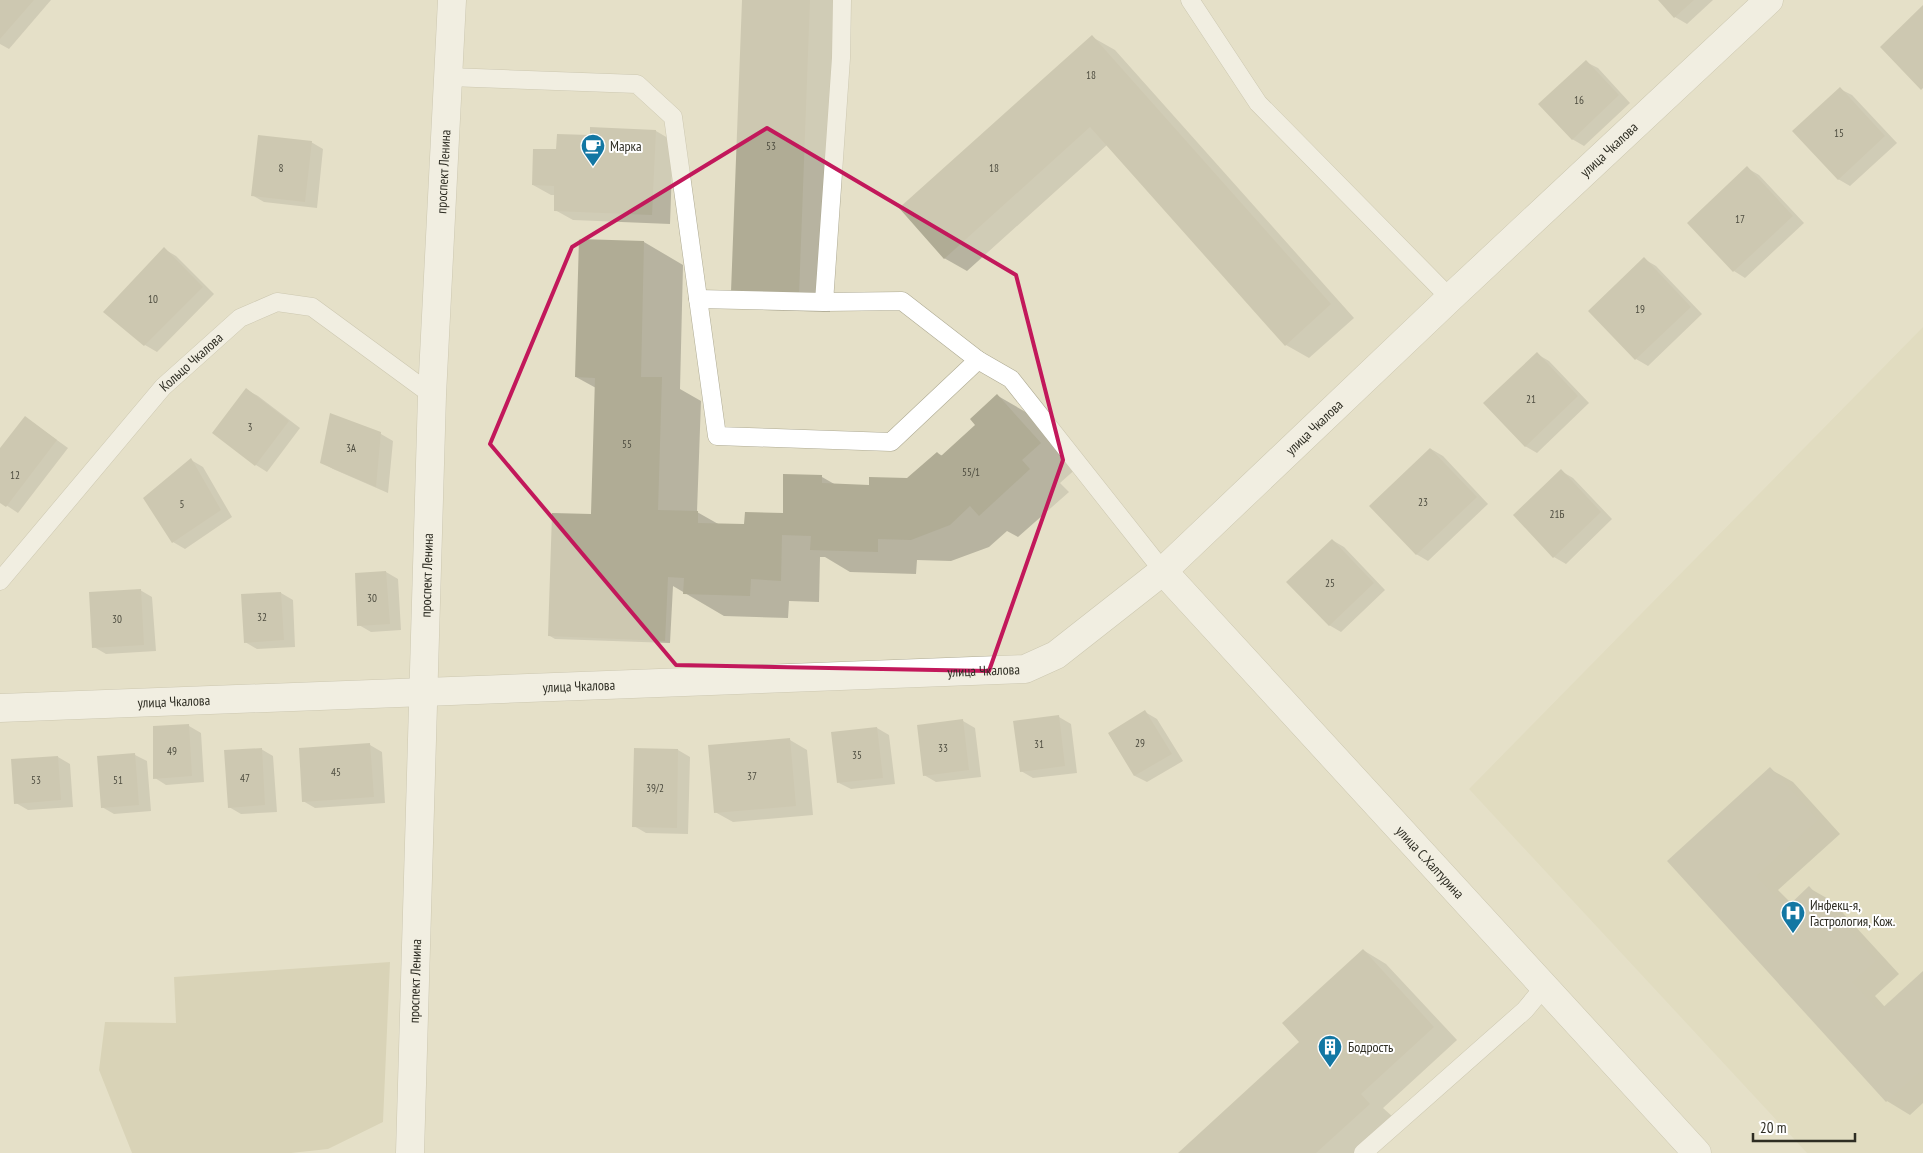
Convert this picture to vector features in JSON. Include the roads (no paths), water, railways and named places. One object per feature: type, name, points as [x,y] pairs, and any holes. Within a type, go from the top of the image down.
[{"type":"street","name":"проспект Ленина","points":[[410,1153],[425,692],[432,396],[452,0]]},
{"type":"street","name":"улица Чкалова","points":[[0,708],[1025,669],[1056,655],[1163,572],[1450,298],[1769,0]]},
{"type":"street","name":"улица С.Халтурина","points":[[1163,572],[1697,1153]]},
{"type":"lane","points":[[824,302],[841,58],[842,0]]},
{"type":"lane","points":[[1190,0],[1258,103],[1450,298]]},
{"type":"lane","points":[[449,77],[637,84],[673,117],[717,436],[890,442],[978,360]]},
{"type":"lane","points":[[698,299],[824,302],[902,301],[978,360],[1011,379],[1163,572]]},
{"type":"lane","name":"Кольцо Чкалова","points":[[0,581],[163,388],[240,318],[277,302],[312,307],[432,396]]},
{"type":"lane","points":[[1363,1153],[1525,1010],[1544,987]]},
{"type":"place","name":"Марка","points":[[593,167]]},
{"type":"place","name":"Инфекц-я, Гастрология, Кож.","points":[[1793,934]]},
{"type":"place","name":"Бодрость","points":[[1330,1068]]}]
